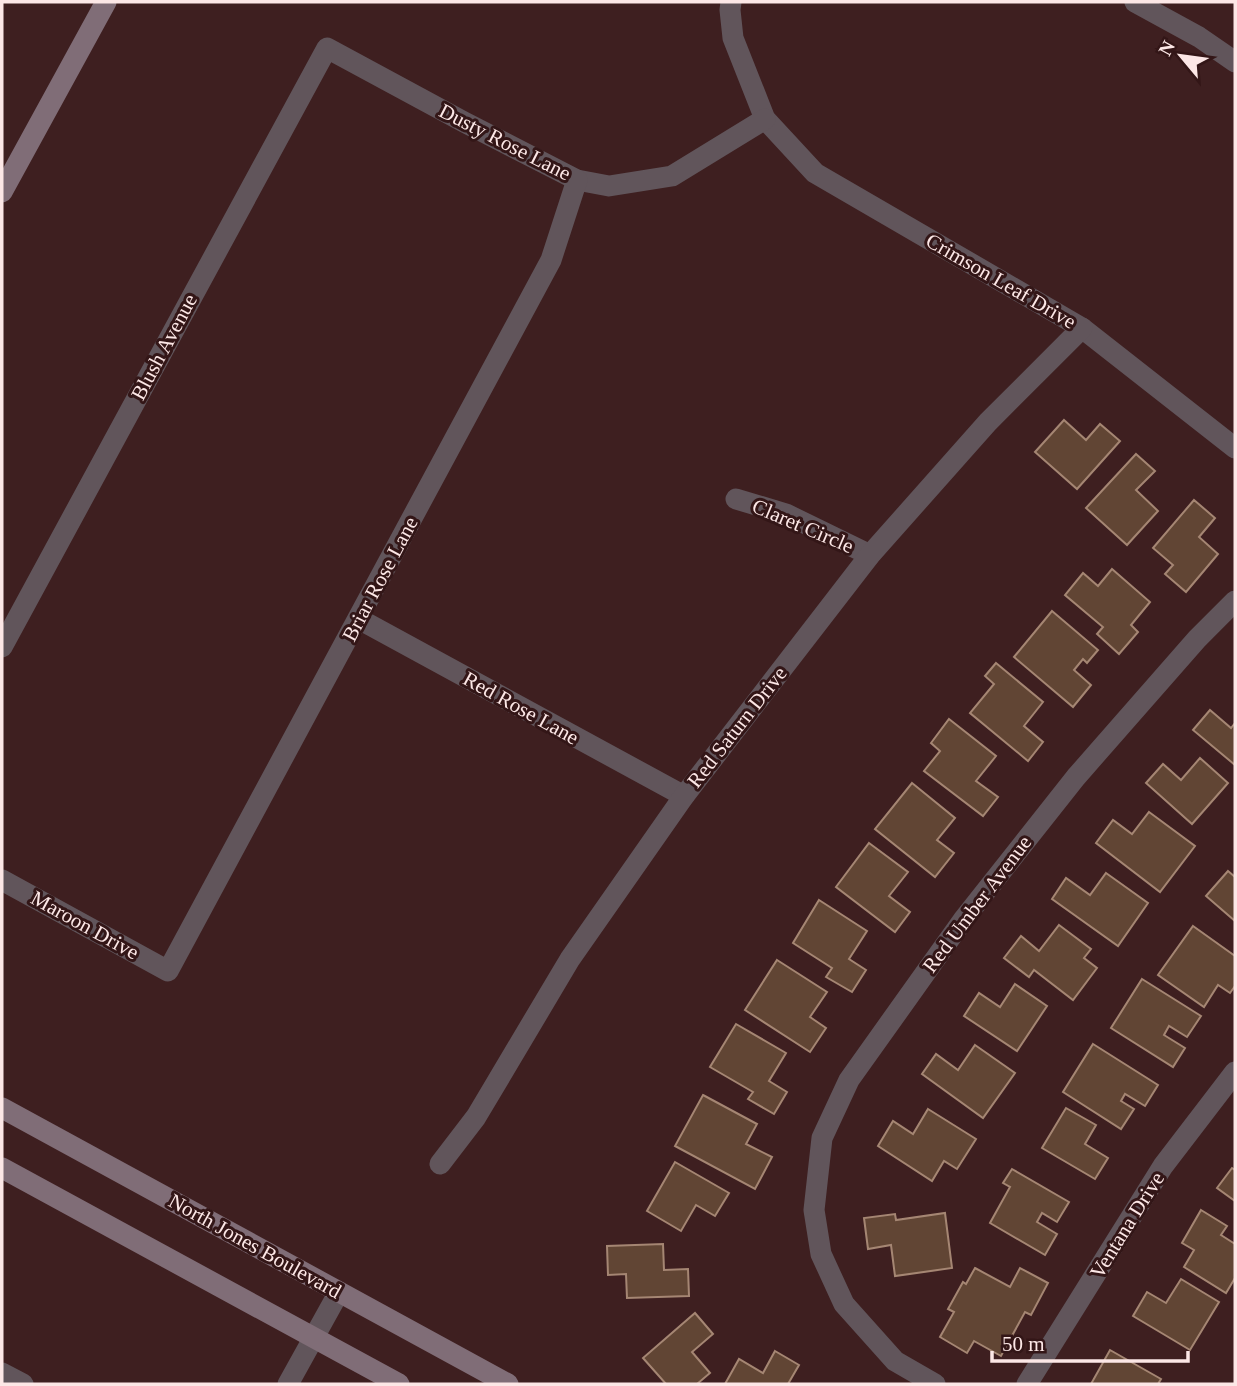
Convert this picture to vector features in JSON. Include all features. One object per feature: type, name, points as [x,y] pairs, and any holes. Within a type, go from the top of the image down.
[{"type":"main road","points":[[2,192],[106,2]]},
{"type":"main road","name":"North Jones Boulevard","points":[[2,1108],[508,1384]]},
{"type":"main road","points":[[2,1168],[399,1384]]},
{"type":"street","points":[[731,2],[733,38],[765,119]]},
{"type":"street","points":[[1135,2],[1199,37],[1235,62]]},
{"type":"street","name":"Dusty Rose Lane","points":[[327,48],[577,180],[609,186],[673,176],[765,119]]},
{"type":"street","name":"Blush Avenue","points":[[2,647],[327,48]]},
{"type":"street","name":"Crimson Leaf Drive","points":[[765,119],[815,173],[1082,328],[1235,447]]},
{"type":"street","name":"Briar Rose Lane","points":[[168,971],[551,260],[577,180]]},
{"type":"street","name":"Red Saturn Drive","points":[[440,1164],[476,1117],[570,959],[684,796],[870,555],[988,422],[1082,328]]},
{"type":"street","name":"Claret Circle","points":[[736,499],[786,514],[870,555]]},
{"type":"street","name":"Red Umber Avenue","points":[[935,1384],[895,1361],[852,1314],[844,1304],[821,1254],[814,1210],[822,1138],[849,1080],[963,920],[1076,776],[1235,600]]},
{"type":"street","name":"Red Rose Lane","points":[[359,619],[684,796]]},
{"type":"street","name":"Maroon Drive","points":[[2,880],[168,971]]},
{"type":"street","name":"Ventana Drive","points":[[1027,1384],[1163,1166],[1235,1072]]},
{"type":"street","points":[[288,1384],[339,1293]]},
{"type":"street","points":[[2,1373],[23,1384]]},
{"type":"building","points":[[1064,420],[1086,440],[1100,424],[1120,441],[1077,489],[1035,452]]},
{"type":"building","points":[[1136,454],[1155,471],[1136,490],[1158,511],[1127,545],[1086,508]]},
{"type":"building","points":[[1194,500],[1215,518],[1199,537],[1218,554],[1186,592],[1165,574],[1173,565],[1153,548]]},
{"type":"building","points":[[1112,569],[1150,602],[1131,625],[1138,632],[1119,654],[1097,634],[1103,627],[1065,595],[1083,573],[1098,586]]},
{"type":"building","points":[[1052,611],[1098,650],[1087,663],[1083,659],[1074,670],[1091,685],[1073,707],[1014,657]]},
{"type":"building","points":[[996,663],[1043,702],[1024,726],[1043,742],[1028,761],[970,713],[994,684],[985,676]]},
{"type":"building","points":[[1210,710],[1231,728],[1235,723],[1235,765],[1193,730]]},
{"type":"building","points":[[949,719],[996,756],[976,781],[998,797],[983,816],[924,771],[940,751],[931,743]]},
{"type":"building","points":[[1200,758],[1228,783],[1192,824],[1146,783],[1163,764],[1181,780]]},
{"type":"building","points":[[912,783],[955,818],[937,840],[954,853],[935,877],[875,829]]},
{"type":"building","points":[[1149,812],[1195,846],[1160,892],[1096,843],[1113,820],[1132,834]]},
{"type":"building","points":[[869,843],[908,872],[889,896],[910,912],[895,932],[836,887]]},
{"type":"building","points":[[1228,871],[1235,877],[1235,921],[1206,896]]},
{"type":"building","points":[[1106,873],[1148,903],[1118,946],[1052,899],[1066,878],[1090,895]]},
{"type":"building","points":[[819,900],[867,931],[849,959],[866,970],[852,992],[826,977],[832,968],[793,943]]},
{"type":"building","points":[[1059,925],[1091,949],[1084,958],[1097,968],[1073,1000],[1034,970],[1029,977],[1004,958],[1021,936],[1039,951]]},
{"type":"building","points":[[1193,926],[1235,956],[1235,986],[1230,993],[1218,985],[1204,1007],[1158,975]]},
{"type":"building","points":[[777,960],[827,992],[810,1017],[826,1028],[810,1052],[745,1010]]},
{"type":"building","points":[[1142,979],[1201,1016],[1187,1037],[1169,1026],[1164,1035],[1185,1048],[1173,1067],[1111,1028]]},
{"type":"building","points":[[1015,984],[1047,1006],[1017,1051],[964,1016],[979,993],[1000,1007]]},
{"type":"building","points":[[736,1024],[786,1053],[769,1081],[787,1092],[774,1114],[748,1099],[753,1092],[710,1067]]},
{"type":"building","points":[[1093,1044],[1158,1085],[1145,1106],[1125,1094],[1121,1101],[1134,1109],[1121,1129],[1063,1092]]},
{"type":"building","points":[[975,1045],[1015,1073],[983,1118],[922,1074],[936,1054],[958,1070]]},
{"type":"building","points":[[703,1095],[757,1124],[746,1144],[772,1157],[755,1189],[675,1146]]},
{"type":"building","points":[[1066,1108],[1096,1125],[1085,1144],[1108,1158],[1095,1179],[1042,1148]]},
{"type":"building","points":[[928,1109],[976,1139],[957,1169],[944,1161],[932,1181],[878,1146],[893,1121],[913,1134]]},
{"type":"building","points":[[675,1162],[729,1193],[715,1216],[696,1205],[681,1231],[647,1211]]},
{"type":"building","points":[[1232,1168],[1235,1170],[1235,1201],[1217,1188]]},
{"type":"building","points":[[1012,1169],[1069,1202],[1057,1222],[1042,1213],[1037,1222],[1057,1234],[1045,1255],[990,1223],[1010,1187],[1003,1183]]},
{"type":"building","points":[[1201,1210],[1227,1226],[1221,1235],[1235,1244],[1235,1278],[1226,1293],[1184,1267],[1194,1250],[1182,1243]]},
{"type":"building","points":[[945,1213],[952,1268],[895,1276],[891,1245],[868,1249],[864,1218],[895,1214],[896,1220]]},
{"type":"building","points":[[663,1244],[664,1270],[688,1269],[689,1296],[627,1298],[626,1274],[608,1275],[607,1246]]},
{"type":"building","points":[[975,1268],[1010,1287],[1020,1268],[1048,1283],[1031,1315],[1025,1312],[1001,1356],[974,1341],[967,1353],[940,1337],[954,1312],[948,1309],[963,1282],[966,1284]]},
{"type":"building","points":[[1181,1279],[1219,1302],[1190,1350],[1133,1316],[1147,1292],[1166,1303]]},
{"type":"building","points":[[695,1313],[713,1334],[692,1352],[710,1373],[697,1384],[666,1384],[643,1358]]},
{"type":"building","points":[[1110,1350],[1161,1379],[1158,1384],[1091,1384]]},
{"type":"building","points":[[775,1351],[799,1365],[788,1384],[725,1384],[739,1359],[763,1373]]}]
